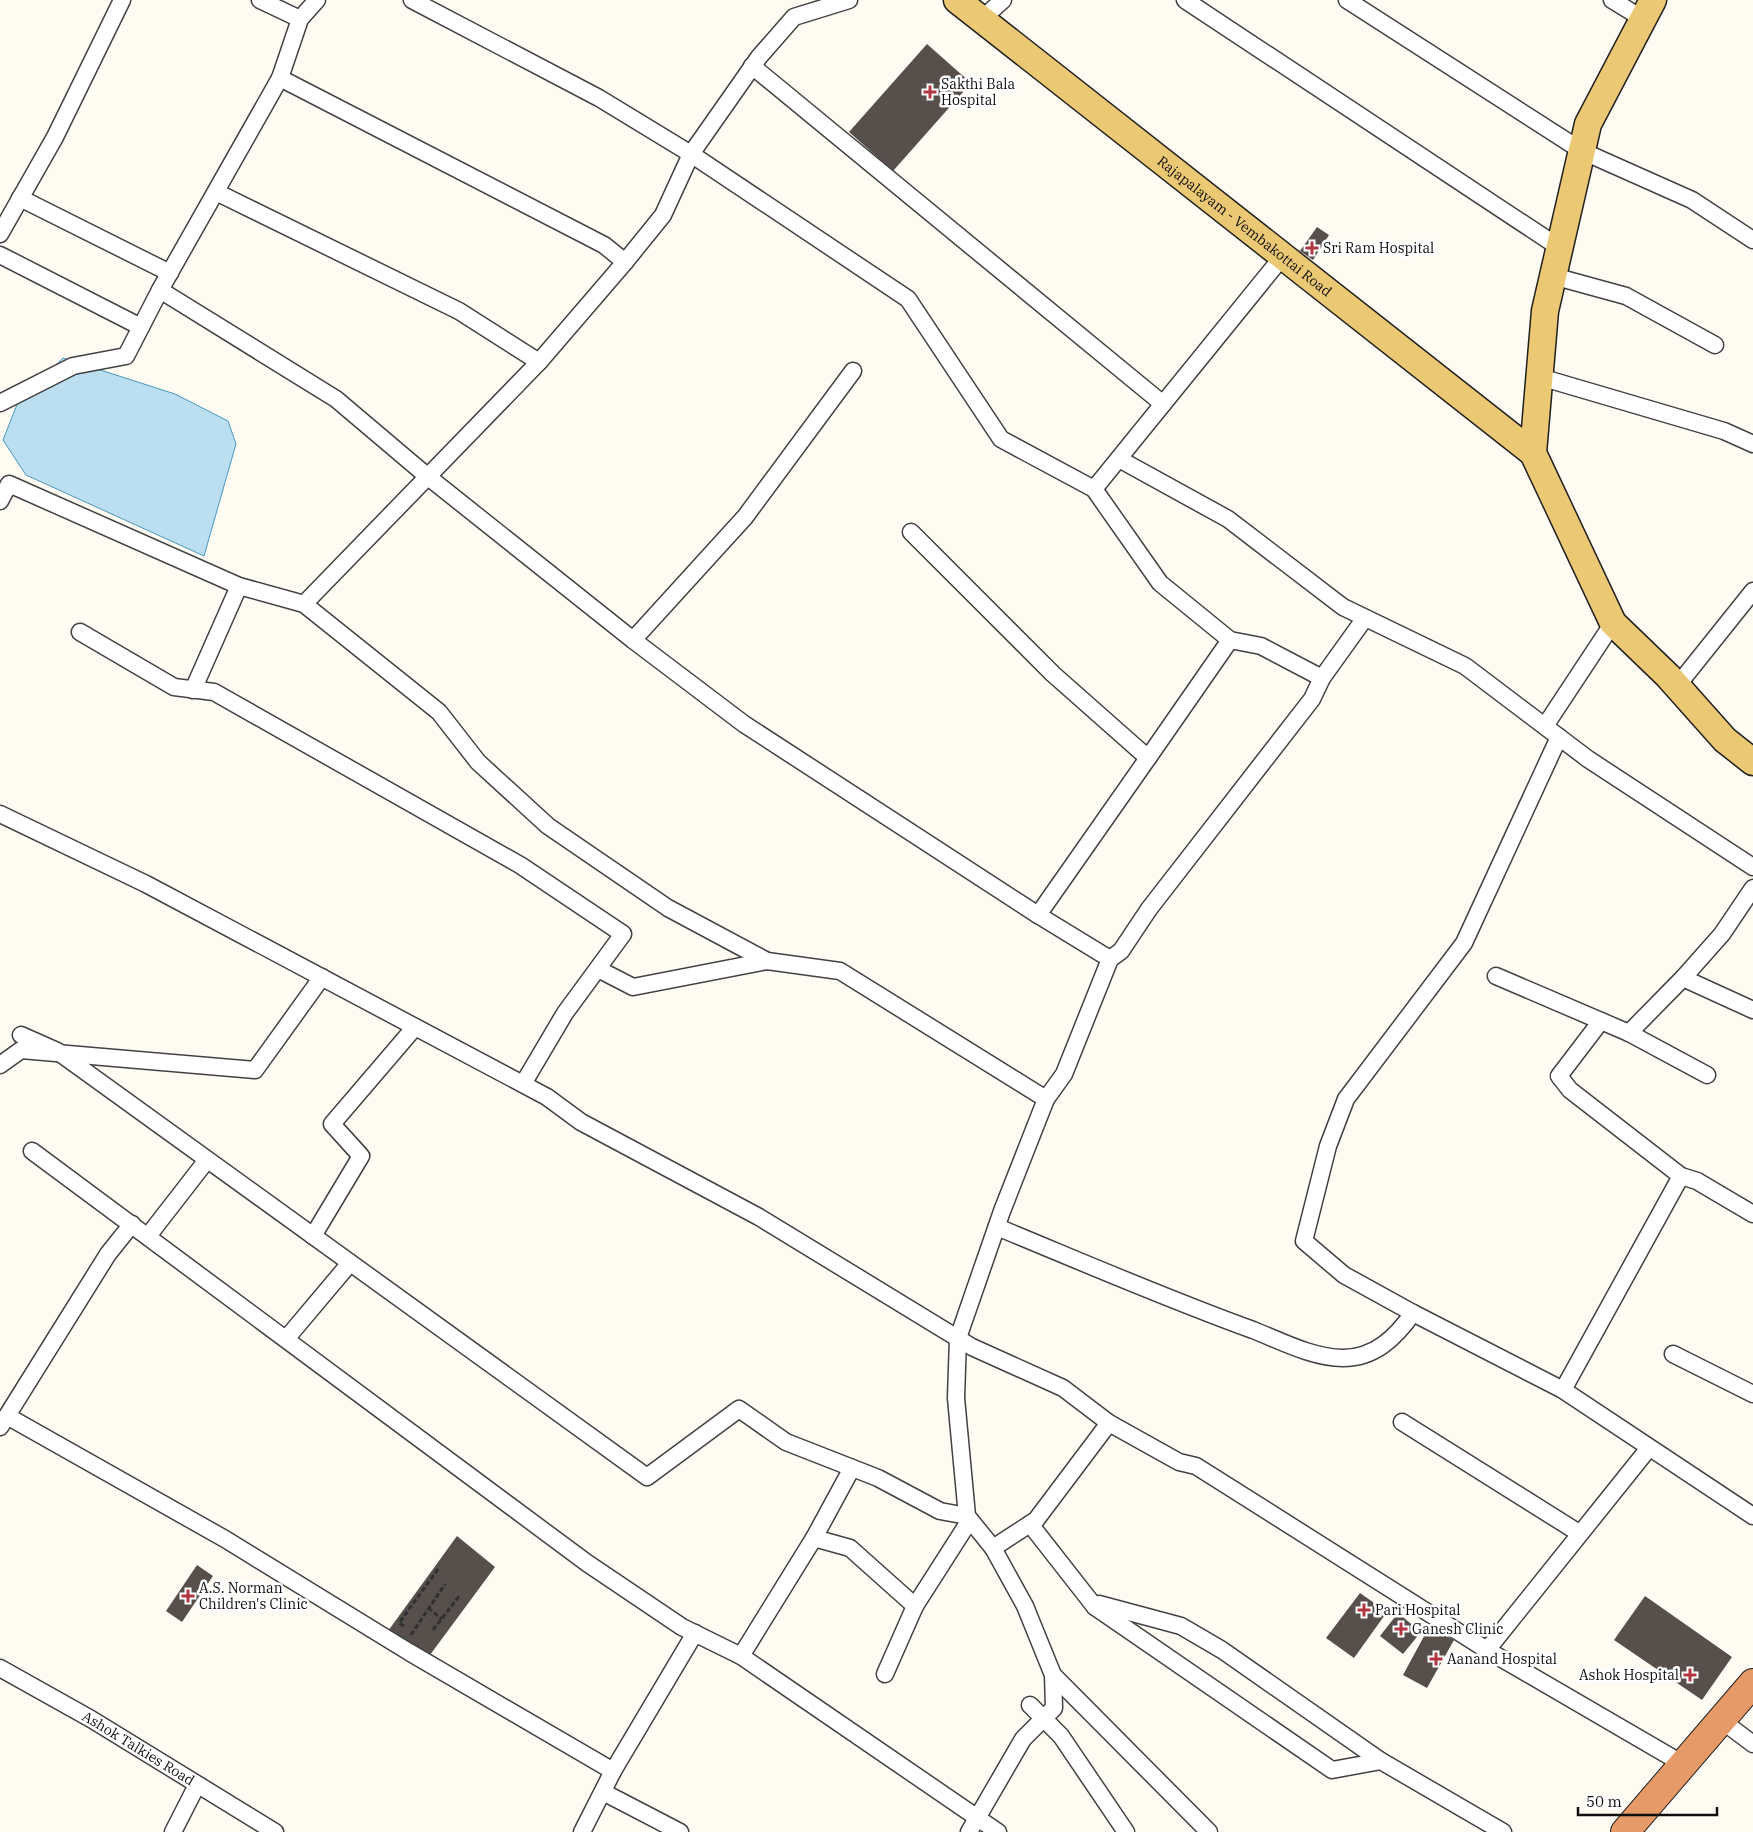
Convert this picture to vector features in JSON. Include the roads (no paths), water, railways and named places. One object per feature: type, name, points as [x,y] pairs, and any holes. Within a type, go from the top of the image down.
[{"type":"highway","points":[[1625,1832],[1753,1683]]},
{"type":"main road","name":"Rajapalayam - Vembakottai Road","points":[[957,0],[1533,453]]},
{"type":"main road","points":[[1648,9],[1588,124],[1545,311],[1533,453],[1613,623],[1677,686],[1725,740],[1753,762]]},
{"type":"street","points":[[0,234],[55,137],[122,0]]},
{"type":"street","points":[[260,0],[300,20]]},
{"type":"street","points":[[0,403],[72,366],[126,356],[160,290],[280,78],[300,20],[317,0]]},
{"type":"street","points":[[412,0],[599,98],[691,154],[908,299],[1001,439],[1094,489],[1160,583],[1230,640],[1262,646],[1322,678]]},
{"type":"street","points":[[304,604],[426,476],[539,362],[625,262],[663,215],[691,154],[752,66],[794,17],[849,0]]},
{"type":"street","points":[[982,19],[1003,0]]},
{"type":"street","points":[[1185,0],[1560,248]]},
{"type":"street","points":[[1346,0],[1582,151],[1692,200],[1753,240]]},
{"type":"street","points":[[1612,0],[1648,9]]},
{"type":"street","points":[[752,66],[1163,404]]},
{"type":"street","points":[[280,78],[604,245],[625,262]]},
{"type":"street","points":[[216,192],[459,311],[539,362]]},
{"type":"street","points":[[20,198],[170,273]]},
{"type":"street","points":[[0,255],[141,327]]},
{"type":"street","points":[[1094,489],[1283,256]]},
{"type":"street","points":[[1553,276],[1626,296],[1715,345]]},
{"type":"street","points":[[160,290],[336,399],[426,476],[633,640],[744,724],[1038,915],[1110,959]]},
{"type":"street","points":[[633,640],[745,517],[853,371]]},
{"type":"street","points":[[1540,376],[1724,431],[1753,444]]},
{"type":"street","points":[[1119,458],[1228,519],[1343,607],[1465,666],[1588,759],[1753,867]]},
{"type":"street","points":[[0,474],[1,498]]},
{"type":"street","points":[[1,498],[10,484],[239,586],[304,604],[439,712],[478,762],[548,826],[668,908],[767,961]]},
{"type":"street","points":[[911,532],[1053,674],[1148,758]]},
{"type":"street","points":[[194,690],[239,586]]},
{"type":"street","points":[[1677,686],[1753,591]]},
{"type":"street","points":[[972,1825],[1023,1739],[1054,1708],[1053,1676],[1025,1606],[992,1548],[969,1518],[956,1398],[958,1338],[997,1227],[1046,1099],[1064,1074],[1110,959],[1121,951],[1149,909],[1312,699],[1322,678],[1365,618]]},
{"type":"street","points":[[1545,726],[1613,623]]},
{"type":"street","points":[[80,632],[174,687],[214,692],[520,865],[623,934],[565,1013],[523,1084]]},
{"type":"street","points":[[1038,915],[1230,640]]},
{"type":"street","points":[[1559,737],[1464,943],[1346,1099],[1323,1165],[1304,1241],[1344,1275],[1413,1313],[1563,1390],[1753,1516]]},
{"type":"street","points":[[0,814],[146,884],[547,1096],[581,1122],[759,1216],[972,1347],[1063,1388],[1109,1424],[1179,1462],[1196,1466],[1487,1650],[1683,1764]]},
{"type":"street","points":[[1629,1033],[1683,978],[1722,934],[1753,888]]},
{"type":"street","points":[[598,969],[633,987],[767,961],[840,971],[1046,1099]]},
{"type":"street","points":[[1496,976],[1629,1033],[1707,1075]]},
{"type":"street","points":[[0,1065],[21,1050],[57,1051],[255,1070],[322,977]]},
{"type":"street","points":[[1683,978],[1753,1010]]},
{"type":"street","points":[[1600,1021],[1559,1076],[1570,1090],[1681,1176],[1696,1181],[1753,1214]]},
{"type":"street","points":[[313,1236],[361,1156],[332,1124],[415,1027]]},
{"type":"street","points":[[21,1035],[57,1051],[647,1477],[739,1409],[786,1442],[878,1478],[940,1510],[969,1518]]},
{"type":"street","points":[[32,1151],[587,1563],[682,1627],[741,1656],[972,1825],[998,1832]]},
{"type":"street","points":[[148,1236],[208,1160]]},
{"type":"street","points":[[1563,1390],[1681,1176]]},
{"type":"street","points":[[132,1224],[108,1254],[4,1422],[225,1539],[402,1647],[613,1771]]},
{"type":"street","points":[[997,1227],[1201,1312],[1314,1353],[1344,1358],[1377,1350],[1399,1333],[1413,1313]]},
{"type":"street","points":[[286,1339],[350,1263]]},
{"type":"street","points":[[1673,1354],[1753,1394]]},
{"type":"street","points":[[1402,1422],[1579,1533]]},
{"type":"street","points":[[992,1548],[1036,1520],[1109,1424]]},
{"type":"street","points":[[1487,1650],[1649,1448]]},
{"type":"street","points":[[741,1656],[814,1538],[852,1468]]},
{"type":"street","points":[[885,1674],[915,1606],[969,1518]]},
{"type":"street","points":[[1030,1524],[1095,1606],[1332,1770],[1381,1761]]},
{"type":"street","points":[[814,1538],[850,1548],[915,1606]]},
{"type":"street","points":[[1095,1606],[1099,1604],[1181,1626],[1222,1650],[1381,1761],[1503,1832]]},
{"type":"street","points":[[582,1832],[613,1771],[695,1633]]},
{"type":"street","name":"Ashok Talkies Road","points":[[0,1668],[91,1719],[274,1832]]},
{"type":"street","points":[[1053,1676],[1210,1832]]},
{"type":"street","points":[[1030,1705],[1061,1736],[1126,1832]]},
{"type":"street","points":[[1721,1720],[1753,1744]]},
{"type":"street","points":[[173,1832],[198,1785]]},
{"type":"street","points":[[603,1792],[680,1832]]},
{"type":"water","points":[[63,358],[175,394],[228,421],[236,444],[204,556],[26,475],[3,440],[18,402]]},
{"type":"place","name":"Sakthi Bala Hospital","points":[[930,92]]},
{"type":"place","name":"Sri Ram Hospital","points":[[1312,248]]},
{"type":"place","name":"A.S. Norman Children's Clinic","points":[[188,1596]]},
{"type":"place","name":"Pari Hospital","points":[[1364,1610]]},
{"type":"place","name":"Ganesh Clinic","points":[[1401,1629]]},
{"type":"place","name":"Aanand Hospital","points":[[1436,1659]]},
{"type":"place","name":"Ashok Hospital","points":[[1690,1675]]}]
